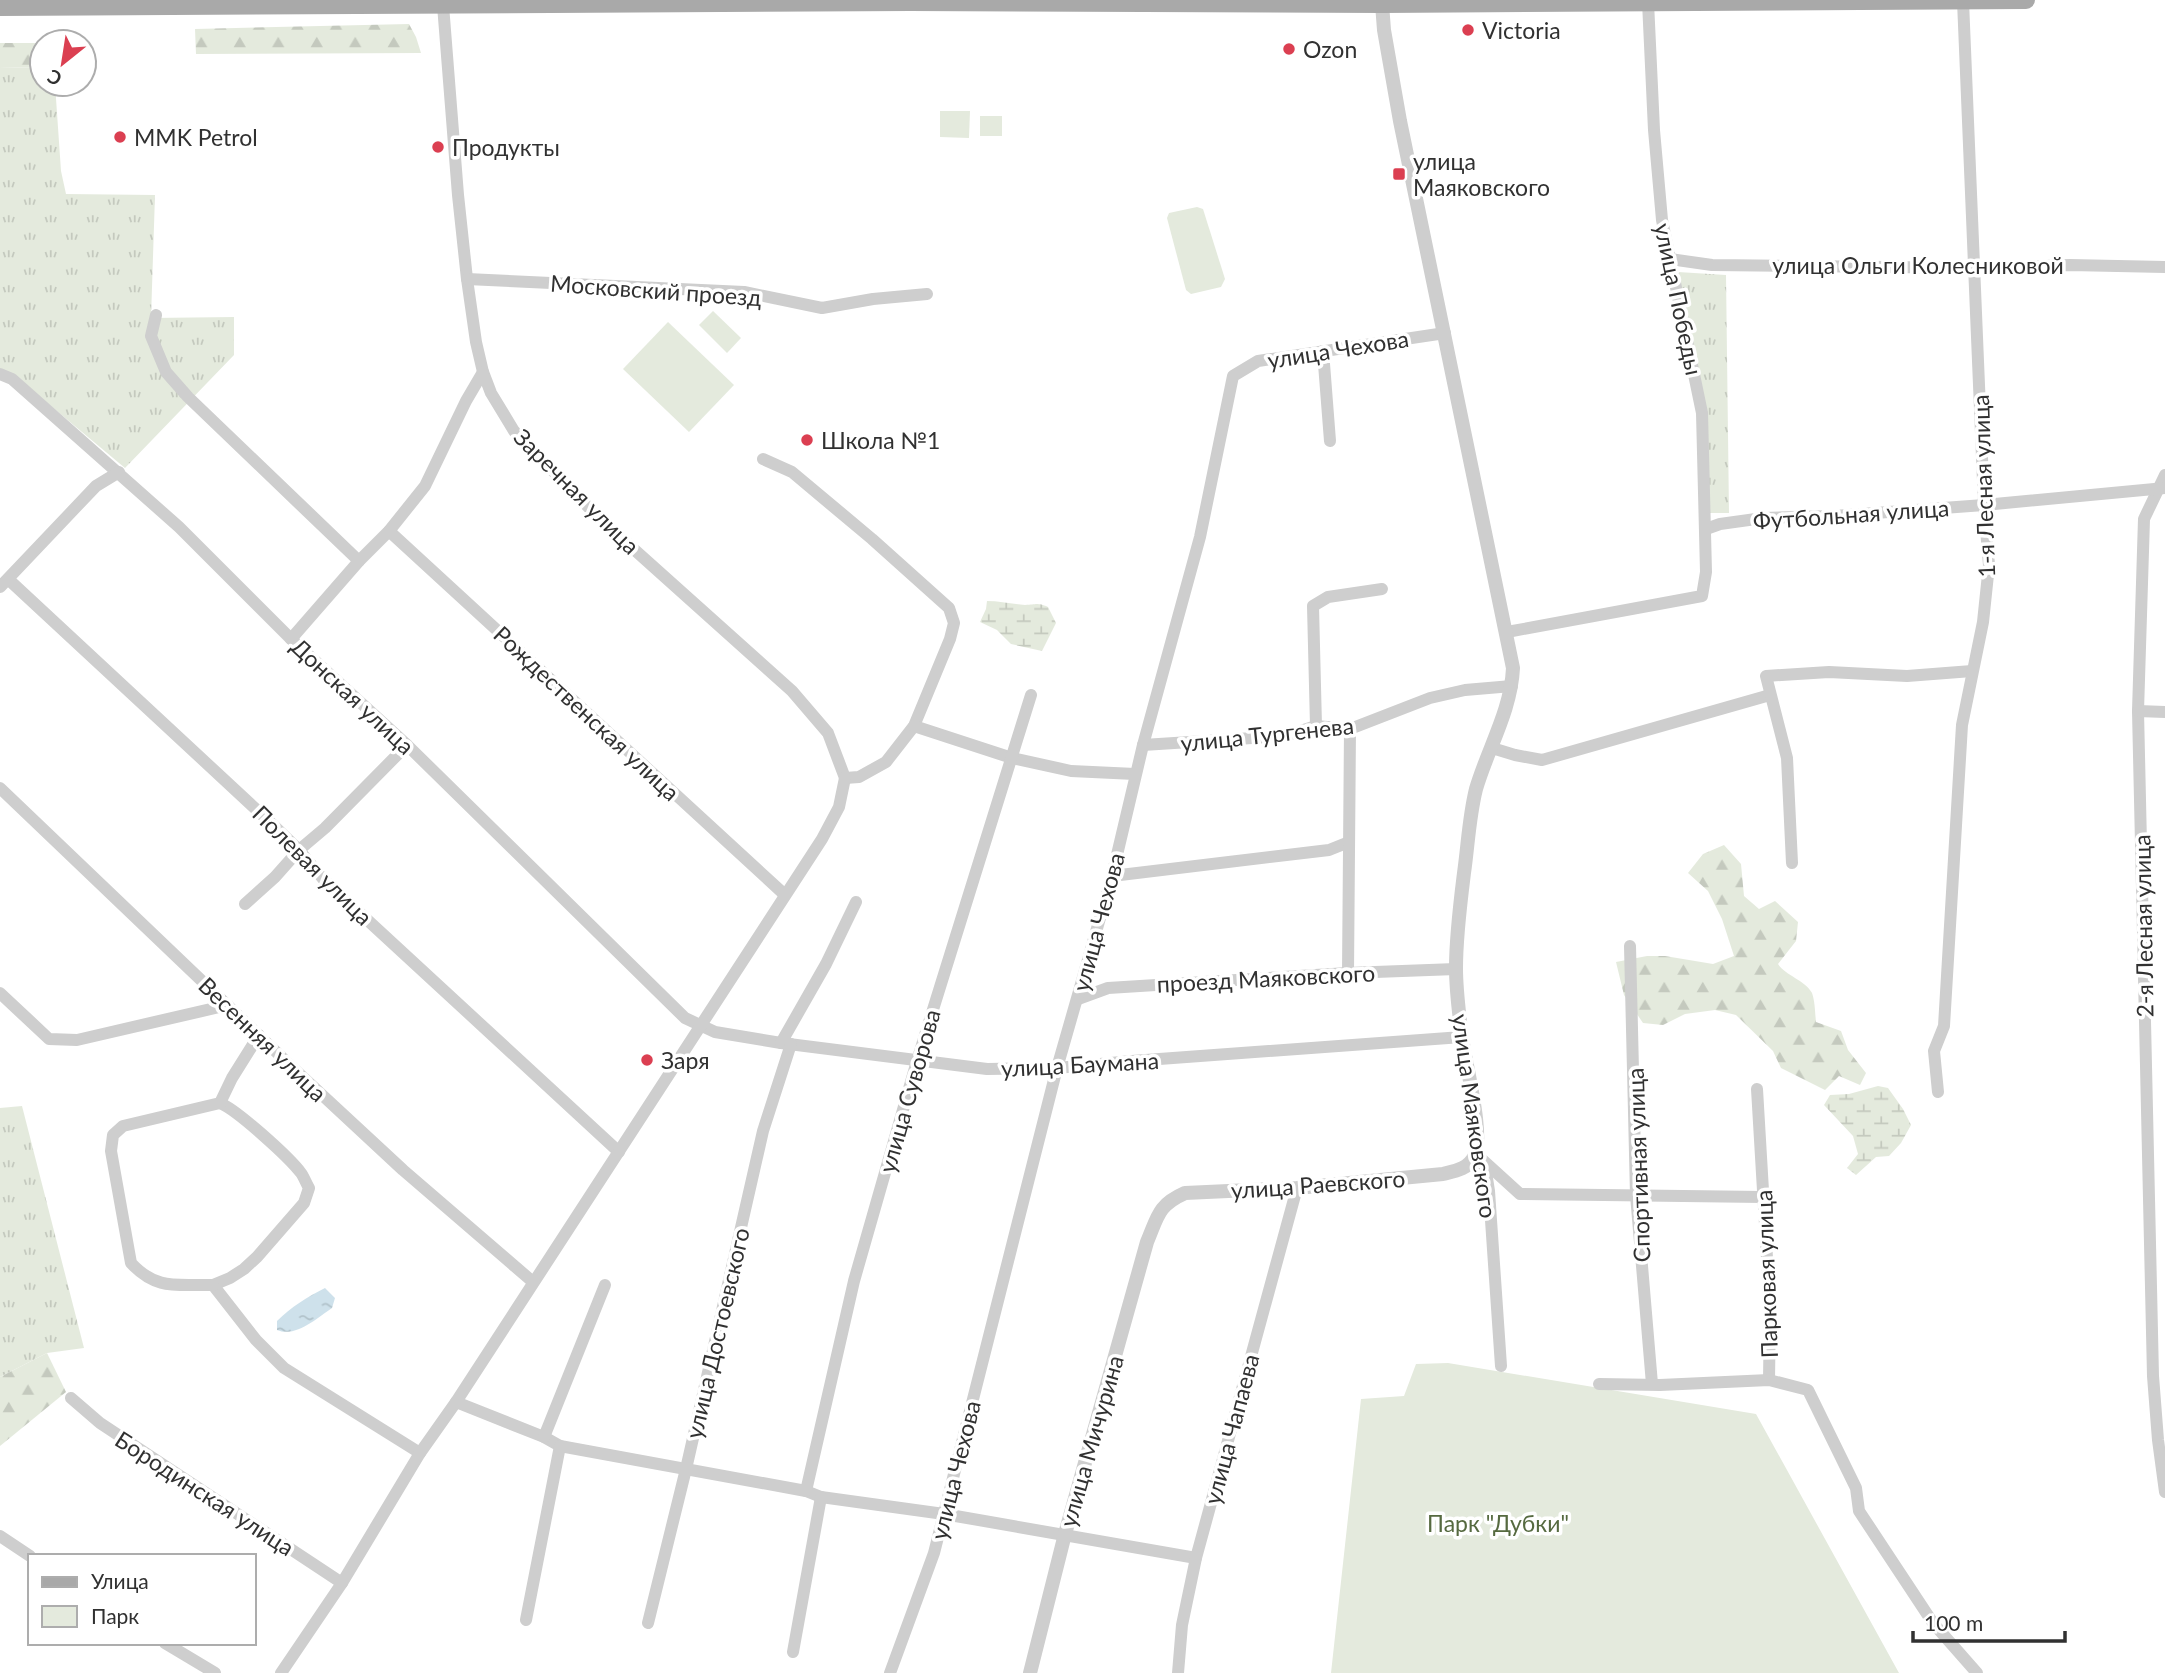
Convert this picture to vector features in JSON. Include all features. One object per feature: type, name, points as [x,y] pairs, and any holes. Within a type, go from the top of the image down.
[{"type":"main road","points":[[0,7],[2026,0]]},
{"type":"street","name":"1-я Лесная улица","points":[[1938,1092],[1934,1051],[1944,1026],[1962,725],[1983,622],[1989,565],[1984,505],[1964,1]]},
{"type":"street","name":"улица Победы","points":[[1507,632],[1702,596],[1706,572],[1706,529],[1702,413],[1662,220],[1654,130],[1648,2]]},
{"type":"street","name":"улица Маяковского","points":[[1382,4],[1384,30],[1401,121],[1513,668],[1512,685],[1503,717],[1471,810],[1458,923],[1456,969],[1462,1037],[1478,1136],[1476,1154],[1486,1172],[1489,1191],[1501,1366]]},
{"type":"street","name":"Заречная улица","points":[[443,5],[467,279],[476,342],[491,393],[514,430],[599,518],[792,691],[828,733],[845,778]]},
{"type":"street","name":"улица Ольги Колесниковой","points":[[1671,259],[1712,265],[2165,267]]},
{"type":"street","name":"Московский проезд","points":[[467,279],[744,292],[822,309],[873,299],[927,295]]},
{"type":"street","points":[[156,315],[151,336],[166,372],[180,389],[359,561]]},
{"type":"street","name":"улица Чехова","points":[[890,1673],[934,1553],[1057,1068],[1112,876],[1135,774],[1200,537],[1233,376],[1258,361],[1445,333]]},
{"type":"street","points":[[1322,351],[1330,441]]},
{"type":"street","points":[[291,639],[389,531],[425,486],[483,372]]},
{"type":"street","name":"Донская улица","points":[[0,374],[12,379],[179,527],[291,639],[407,745],[685,1018],[700,1026]]},
{"type":"street","points":[[281,1673],[342,1583],[420,1453],[456,1402],[821,839],[839,807],[845,778],[859,777],[886,762],[914,726],[950,639],[954,623],[949,608],[792,472],[763,459]]},
{"type":"street","points":[[4,583],[96,486],[119,472]]},
{"type":"street","name":"2-я Лесная улица","points":[[2165,475],[2162,488],[2144,519],[2138,710],[2153,1376],[2165,1492]]},
{"type":"street","name":"Футбольная улица","points":[[1706,529],[1720,524],[1763,518],[1834,516],[1984,505],[2162,488]]},
{"type":"street","name":"Рождественская улица","points":[[389,531],[785,895]]},
{"type":"street","name":"Полевая улица","points":[[4,583],[299,850],[324,880],[619,1152]]},
{"type":"street","points":[[1316,726],[1313,606],[1328,597],[1382,589]]},
{"type":"street","points":[[1792,863],[1787,758],[1766,676],[1829,672],[1907,676],[1972,671]]},
{"type":"street","name":"улица Тургенева","points":[[1143,745],[1285,736],[1316,726],[1350,729],[1430,698],[1465,690],[1512,685]]},
{"type":"street","name":"улица Суворова","points":[[806,1492],[854,1281],[917,1061],[1031,695]]},
{"type":"street","points":[[1492,748],[1542,760],[1770,695]]},
{"type":"street","points":[[2138,710],[2165,712]]},
{"type":"street","points":[[914,726],[1012,758],[1071,771],[1135,774]]},
{"type":"street","points":[[1348,973],[1350,729]]},
{"type":"street","points":[[245,904],[407,745]]},
{"type":"street","name":"Весенняя улица","points":[[0,788],[403,1170],[533,1282]]},
{"type":"street","points":[[1112,876],[1329,849],[1349,842]]},
{"type":"street","name":"улица Достоевского","points":[[648,1623],[686,1469],[762,1131],[786,1044],[856,902]]},
{"type":"street","name":"Спортивная улица","points":[[1630,946],[1636,1195],[1652,1384]]},
{"type":"street","name":"проезд Маяковского","points":[[1078,999],[1108,988],[1456,969]]},
{"type":"street","points":[[0,993],[49,1039],[77,1040],[228,1005]]},
{"type":"street","name":"улица Баумана","points":[[700,1026],[715,1032],[786,1044],[987,1069],[1057,1068],[1462,1037]]},
{"type":"street","points":[[220,1103],[259,1035]]},
{"type":"street","name":"Парковая улица","points":[[1757,1089],[1770,1309],[1769,1380],[1808,1390],[1856,1488],[1859,1511],[1933,1623],[1978,1673]]},
{"type":"street","points":[[220,1103],[232,1108],[282,1155],[301,1174],[309,1188],[304,1203],[257,1257],[230,1278],[213,1285],[160,1284],[143,1276],[131,1263],[111,1151],[113,1135],[123,1126],[220,1103]]},
{"type":"street","points":[[1476,1154],[1520,1194],[1763,1197]]},
{"type":"street","name":"улица Раевского","points":[[1160,1211],[1169,1200],[1185,1193],[1297,1188],[1443,1174],[1461,1169],[1469,1164],[1476,1154]]},
{"type":"street","name":"улица Чапаева","points":[[1178,1673],[1182,1625],[1196,1558],[1297,1188]]},
{"type":"street","name":"улица Мичурина","points":[[1030,1673],[1065,1534],[1147,1242],[1160,1211]]},
{"type":"street","points":[[213,1285],[246,1328],[284,1368],[420,1453]]},
{"type":"street","points":[[544,1437],[604,1285]]},
{"type":"street","points":[[1599,1384],[1769,1380]]},
{"type":"street","name":"Бородинская улица","points":[[71,1398],[100,1423],[342,1583]]},
{"type":"street","points":[[456,1402],[560,1446],[821,1497],[944,1514],[1196,1558]]},
{"type":"street","points":[[526,1620],[560,1446]]},
{"type":"street","points":[[793,1652],[821,1497]]},
{"type":"street","points":[[0,1536],[28,1555]]},
{"type":"street","points":[[168,1645],[215,1673]]},
{"type":"green space","points":[[409,24],[421,53],[196,54],[195,29]]},
{"type":"green space","points":[[0,43],[28,43],[28,67],[0,68]]},
{"type":"green space","points":[[28,67],[28,98],[56,98],[61,171],[66,194],[155,195],[151,318],[234,317],[234,355],[125,468],[15,376],[0,370],[0,68]]},
{"type":"green space","points":[[940,111],[970,111],[969,138],[940,137]]},
{"type":"green space","points":[[980,116],[1002,116],[1002,136],[980,136]]},
{"type":"green space","points":[[1197,207],[1203,209],[1225,279],[1221,287],[1191,294],[1186,290],[1167,218],[1169,213]]},
{"type":"green space","points":[[1678,272],[1726,275],[1729,513],[1708,513],[1706,411]]},
{"type":"green space","points":[[713,311],[741,338],[727,353],[699,325]]},
{"type":"green space","points":[[668,322],[734,385],[689,432],[623,369]]},
{"type":"green space","points":[[987,601],[1048,607],[1056,623],[1042,651],[1011,644],[997,630],[980,622]]},
{"type":"green space","points":[[1724,845],[1741,864],[1744,896],[1759,909],[1775,901],[1798,922],[1796,941],[1778,964],[1812,993],[1816,1022],[1841,1031],[1848,1050],[1866,1073],[1860,1085],[1839,1076],[1825,1090],[1781,1068],[1773,1051],[1736,1015],[1715,1010],[1685,1014],[1663,1025],[1643,1023],[1624,995],[1616,962],[1647,956],[1665,956],[1713,964],[1734,956],[1722,919],[1708,891],[1688,873],[1703,854]]},
{"type":"green space","points":[[1878,1086],[1888,1088],[1911,1125],[1901,1143],[1889,1156],[1876,1157],[1856,1175],[1847,1168],[1858,1154],[1853,1136],[1824,1105],[1830,1095],[1849,1094]]},
{"type":"green space","points":[[22,1106],[84,1348],[47,1353],[0,1377],[0,1108]]},
{"type":"green space","points":[[47,1353],[66,1392],[0,1446],[0,1377]]},
{"type":"green space","name":"Парк \"Дубки\"","points":[[1448,1363],[1756,1414],[1899,1673],[1331,1673],[1361,1399],[1404,1396],[1416,1364]]},
{"type":"water","points":[[325,1288],[335,1298],[332,1308],[299,1329],[284,1332],[277,1330],[277,1321],[282,1316]]},
{"type":"place","name":"Victoria","points":[[1468,30]]},
{"type":"place","name":"Ozon","points":[[1289,49]]},
{"type":"place","name":"MMK Petrol","points":[[120,137]]},
{"type":"place","name":"Продукты","points":[[438,147]]},
{"type":"place","name":"улица Маяковского","points":[[1399,174]]},
{"type":"place","name":"Школа №1","points":[[807,440]]},
{"type":"place","name":"Заря","points":[[647,1060]]}]
